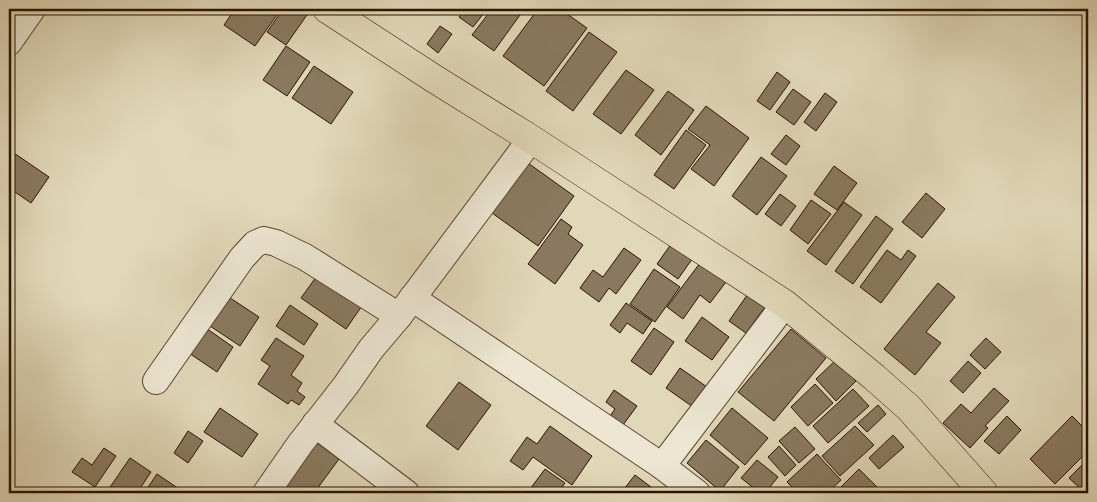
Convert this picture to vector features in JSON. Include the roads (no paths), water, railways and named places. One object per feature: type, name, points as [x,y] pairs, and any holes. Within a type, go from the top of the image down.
[{"type":"main road","points":[[326,9],[530,138],[785,304],[909,408],[984,493]]},
{"type":"street","points":[[9,42],[32,9]]},
{"type":"street","points":[[266,493],[371,349],[406,307],[530,138]]},
{"type":"street","points":[[156,381],[242,258],[256,244],[264,240],[276,243],[406,307],[662,466],[697,493]]},
{"type":"street","points":[[662,466],[785,304]]},
{"type":"street","points":[[316,424],[406,493]]}]
